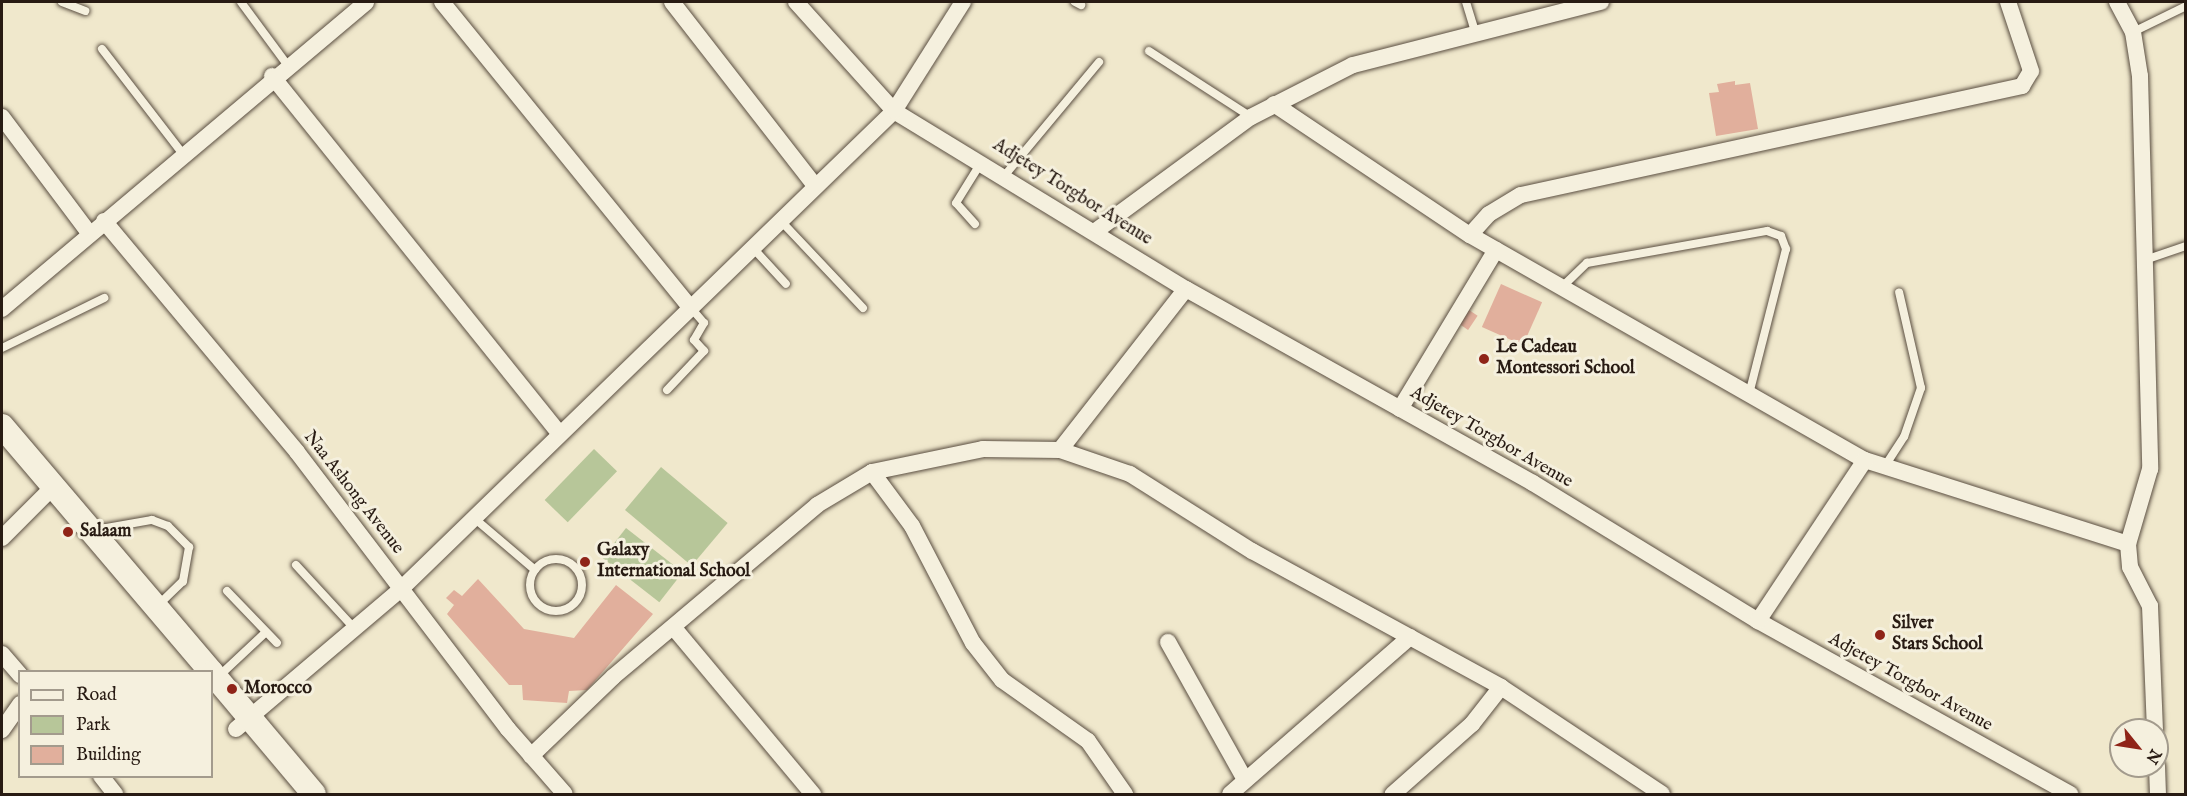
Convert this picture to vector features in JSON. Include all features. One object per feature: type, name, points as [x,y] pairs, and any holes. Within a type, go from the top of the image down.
[{"type":"main road","points":[[2,426],[48,492],[187,670]]},
{"type":"main road","points":[[2,451],[93,531],[156,606],[204,670]]},
{"type":"main road","points":[[213,681],[292,795]]},
{"type":"main road","points":[[242,723],[314,795]]},
{"type":"street","points":[[2,309],[286,63],[366,2]]},
{"type":"street","points":[[442,2],[689,306]]},
{"type":"street","points":[[672,2],[815,186]]},
{"type":"street","name":"Adjetey Torgbor Avenue","points":[[796,2],[894,111],[1097,230],[1186,289],[1400,409],[1758,621],[2070,795]]},
{"type":"street","points":[[242,723],[402,588],[689,306],[894,111],[963,2]]},
{"type":"street","points":[[1097,230],[1251,117],[1353,65],[1559,6],[1601,2]]},
{"type":"street","points":[[1470,235],[1489,214],[1521,195],[2022,86],[2031,71],[2008,2]]},
{"type":"street","points":[[2117,2],[2133,32],[2140,76],[2150,469],[2128,544],[2130,567],[2150,606],[2155,718]]},
{"type":"street","points":[[272,76],[560,434]]},
{"type":"street","points":[[1274,104],[1470,235],[1865,460],[2128,544]]},
{"type":"street","points":[[2,117],[89,233]]},
{"type":"street","name":"Naa Ashong Avenue","points":[[104,221],[297,452],[531,756],[565,795]]},
{"type":"street","points":[[1400,409],[1496,250]]},
{"type":"street","points":[[1060,450],[1186,289]]},
{"type":"street","points":[[531,756],[674,628],[817,505],[872,472],[983,448],[1060,450],[1130,474],[1252,551],[1501,687],[1662,795]]},
{"type":"street","points":[[1758,621],[1865,460]]},
{"type":"street","points":[[872,472],[912,526],[961,623],[1002,680],[1088,741],[1125,795]]},
{"type":"street","points":[[2,538],[48,492]]},
{"type":"street","points":[[674,628],[813,795]]},
{"type":"street","points":[[1230,795],[1410,637]]},
{"type":"street","points":[[1168,642],[1245,780]]},
{"type":"street","points":[[2,654],[18,673]]},
{"type":"street","points":[[1393,795],[1472,723],[1501,687]]},
{"type":"street","points":[[2,730],[18,707]]},
{"type":"street","points":[[102,778],[116,795]]},
{"type":"street","points":[[2157,778],[2158,795]]},
{"type":"lane","points":[[62,2],[85,11]]},
{"type":"lane","points":[[241,2],[286,63]]},
{"type":"lane","points":[[1466,2],[1475,31]]},
{"type":"lane","points":[[2133,32],[2186,6]]},
{"type":"lane","points":[[102,49],[182,153]]},
{"type":"lane","points":[[1149,51],[1251,117]]},
{"type":"lane","points":[[1005,175],[1099,62]]},
{"type":"lane","points":[[975,224],[956,203],[982,161]]},
{"type":"lane","points":[[780,220],[863,308]]},
{"type":"lane","points":[[1562,287],[1587,263],[1767,231],[1781,236],[1786,249],[1749,394]]},
{"type":"lane","points":[[2145,260],[2186,246]]},
{"type":"lane","points":[[751,247],[786,284]]},
{"type":"lane","points":[[1885,466],[1904,437],[1921,388],[1899,292]]},
{"type":"lane","points":[[2,348],[104,298]]},
{"type":"lane","points":[[667,390],[704,351],[694,339],[704,322],[689,306]]},
{"type":"lane","points":[[474,518],[535,570]]},
{"type":"lane","points":[[93,531],[152,520],[168,526],[189,547],[183,581],[156,606]]},
{"type":"lane","points":[[548,561],[572,564],[582,585],[577,601],[564,610],[541,607],[530,586],[535,570],[548,561]]},
{"type":"lane","points":[[296,565],[354,628]]},
{"type":"lane","points":[[227,591],[277,643]]},
{"type":"lane","points":[[213,679],[266,632]]},
{"type":"green space","points":[[594,449],[617,471],[568,522],[545,500]]},
{"type":"green space","points":[[661,467],[728,523],[692,566],[625,510]]},
{"type":"green space","points":[[626,528],[683,572],[659,602],[603,558]]},
{"type":"building","points":[[1735,81],[1735,85],[1750,83],[1758,129],[1716,136],[1709,93],[1719,92],[1717,84]]},
{"type":"building","points":[[1501,284],[1542,302],[1523,345],[1482,327]]},
{"type":"building","points":[[1466,308],[1478,316],[1468,330],[1456,322]]},
{"type":"building","points":[[478,579],[524,629],[574,638],[616,585],[653,614],[587,690],[569,691],[567,703],[523,700],[522,685],[509,685],[447,614],[454,605],[446,598],[454,590],[462,596]]},
{"type":"place","name":"Le Cadeau Montessori School","points":[[1484,359]]},
{"type":"place","name":"Salaam","points":[[68,532]]},
{"type":"place","name":"Galaxy International School","points":[[585,562]]},
{"type":"place","name":"Silver Stars School","points":[[1880,635]]},
{"type":"place","name":"Morocco","points":[[232,689]]}]
